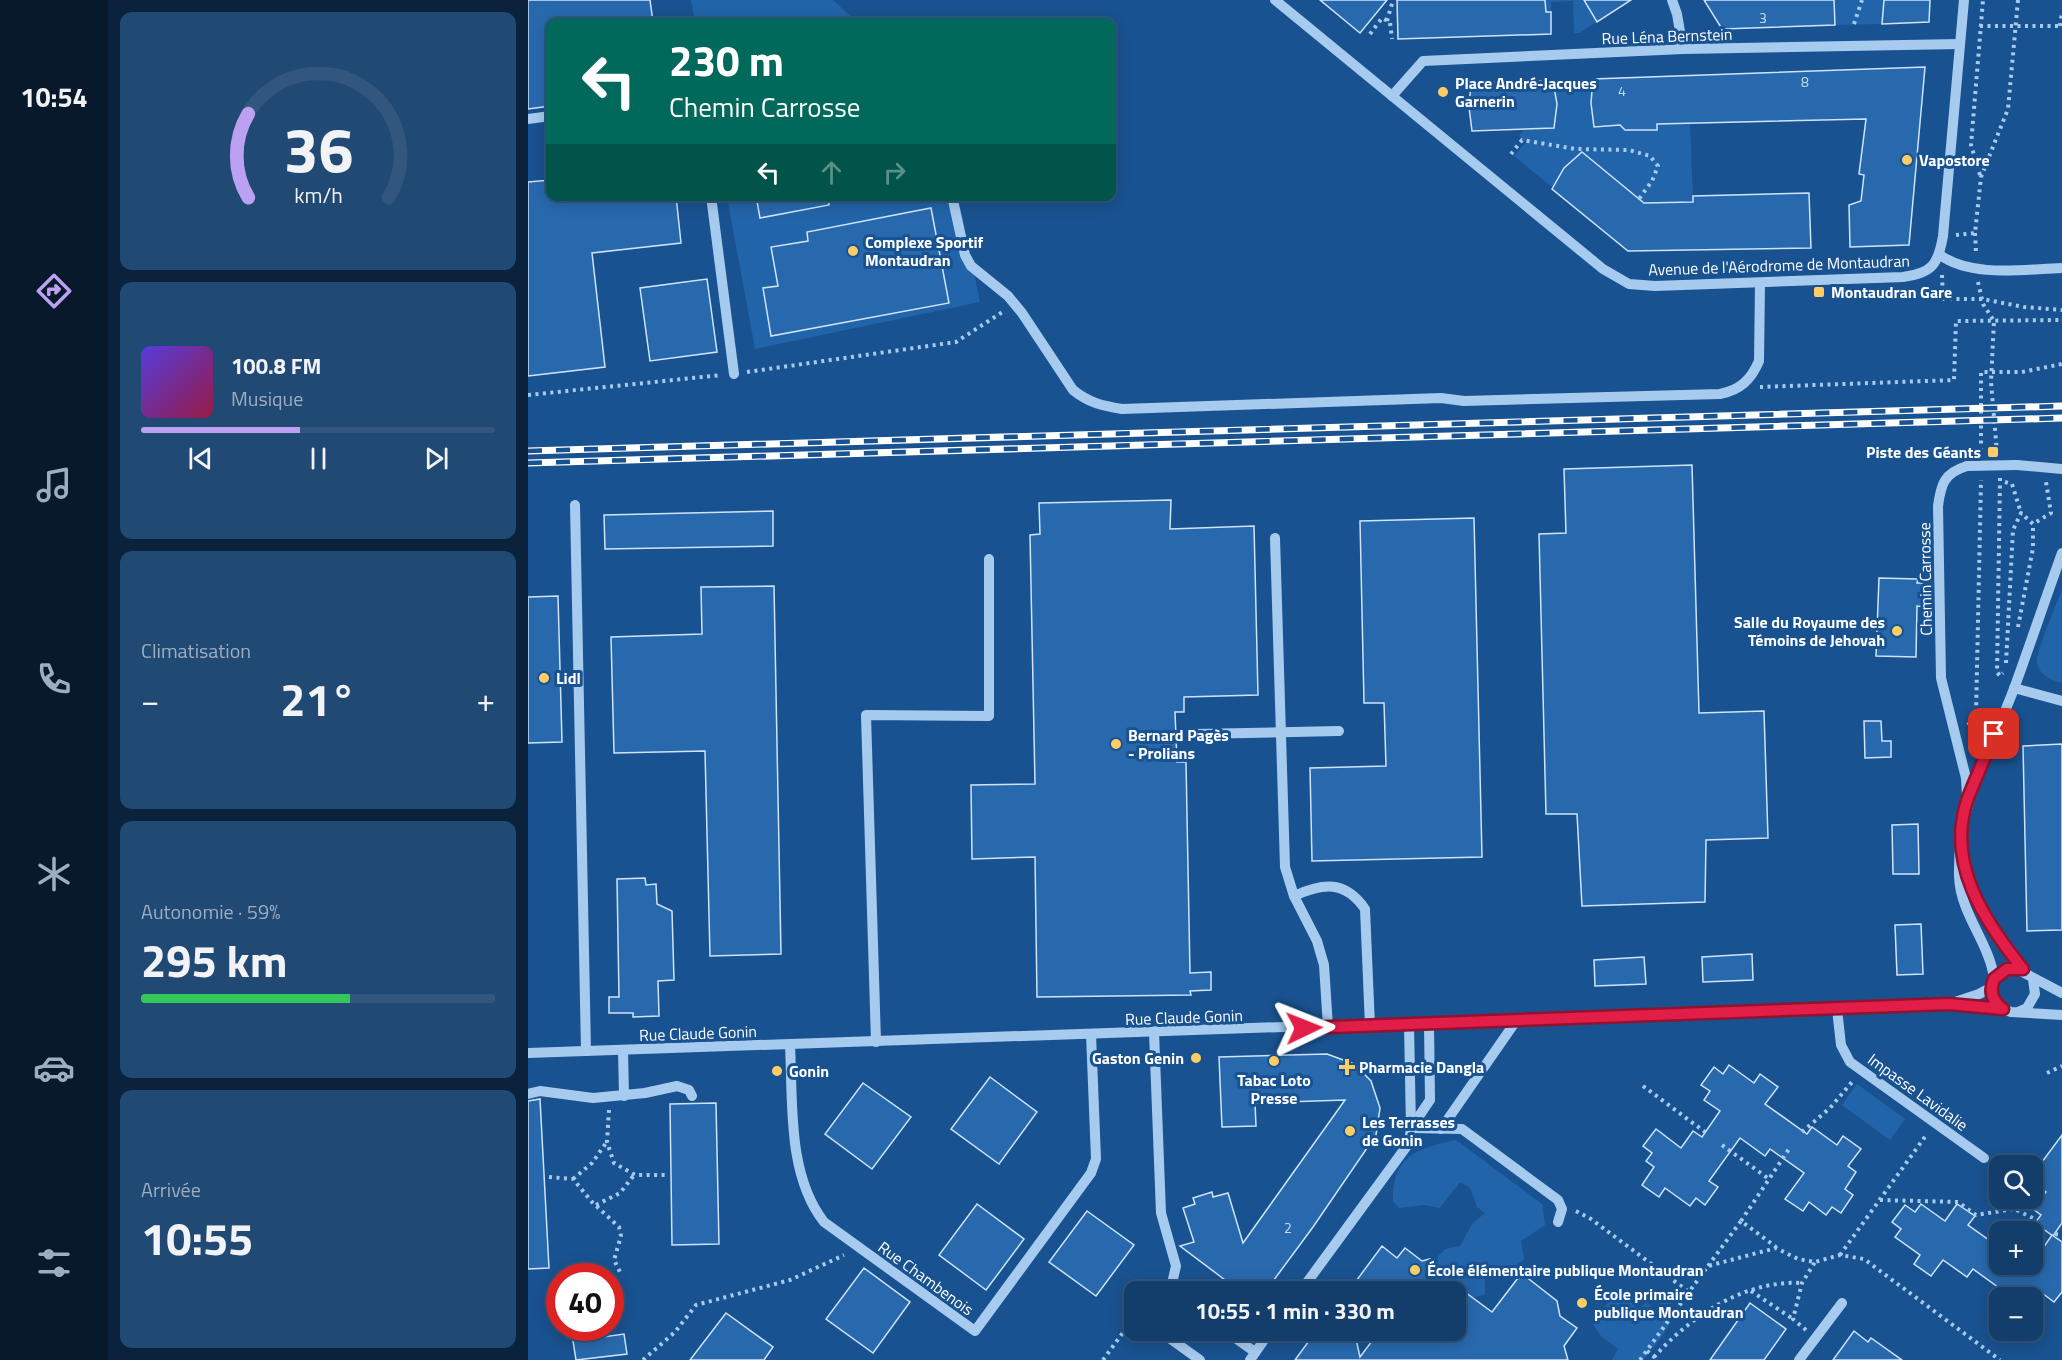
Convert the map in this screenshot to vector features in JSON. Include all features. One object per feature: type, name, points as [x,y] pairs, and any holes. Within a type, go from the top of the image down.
[{"type":"street","name":"Avenue de l'Aérodrome de Montaudran","points":[[1275,0],[1584,254],[1629,284],[1655,286],[1916,275],[1935,264],[1940,255]]},
{"type":"street","points":[[1672,0],[1677,14],[1683,49]]},
{"type":"street","points":[[1964,0],[1940,255],[1962,265],[1991,269],[2062,268]]},
{"type":"street","name":"Rue Léna Bernstein","points":[[1392,96],[1423,61],[1683,49],[1960,44]]},
{"type":"street","points":[[528,119],[546,117]]},
{"type":"street","points":[[712,201],[734,374]]},
{"type":"street","points":[[953,201],[965,255],[971,266],[1015,304],[1041,339],[1073,390],[1084,400],[1100,406],[1122,409],[1441,398],[1464,401],[1731,392],[1748,380],[1759,361],[1760,282]]},
{"type":"street","name":"Chemin Carrosse","points":[[1968,799],[1966,778],[1941,678],[1938,506],[1941,486],[1947,474],[1967,466],[2017,465],[2062,469]]},
{"type":"street","points":[[575,505],[586,1051]]},
{"type":"street","points":[[1275,538],[1285,867],[1294,896],[1317,941],[1324,965],[1328,1027]]},
{"type":"street","name":"Chemin Carrosse","points":[[2003,1009],[1994,1000],[1992,963],[1961,892],[1963,820],[1968,799],[2014,688],[2062,553]]},
{"type":"street","points":[[876,1042],[867,715],[989,716],[989,559]]},
{"type":"street","points":[[2014,688],[2062,701]]},
{"type":"street","points":[[1195,734],[1339,731]]},
{"type":"street","name":"Chemin Carrosse","points":[[1961,853],[1972,888],[1986,920],[2033,979],[2062,993]]},
{"type":"street","points":[[1294,896],[1312,888],[1340,887],[1355,894],[1365,909],[1370,1026]]},
{"type":"street","points":[[1993,983],[2007,969],[2023,969]]},
{"type":"street","points":[[2019,1011],[2032,1002],[2035,994],[2033,979]]},
{"type":"street","name":"Rue Claude Gonin","points":[[1949,1004],[1980,994],[1993,983]]},
{"type":"street","name":"Rue Claude Gonin","points":[[528,1053],[1409,1025],[1949,1004],[2003,1009]]},
{"type":"street","name":"Impasse Lavidalie","points":[[1837,1009],[1841,1045],[1850,1062],[1984,1158]]},
{"type":"street","points":[[2003,1009],[2062,1015]]},
{"type":"street","points":[[1441,1129],[1516,1021]]},
{"type":"street","points":[[1411,1128],[1430,1100],[1429,1024]]},
{"type":"street","points":[[1308,1281],[1408,1143],[1411,1128],[1409,1025]]},
{"type":"street","points":[[1154,1032],[1161,1213],[1176,1266],[1173,1281]]},
{"type":"street","name":"Rue Chambenois","points":[[790,1045],[795,1142],[809,1200],[824,1222],[975,1331],[1092,1173],[1096,1159],[1091,1034]]},
{"type":"street","points":[[622,1050],[624,1095]]},
{"type":"street","points":[[528,1094],[540,1091],[576,1097],[609,1097],[677,1086],[689,1090],[692,1096]]},
{"type":"street","points":[[1411,1128],[1462,1129],[1558,1200],[1562,1209],[1558,1222]]},
{"type":"street","points":[[1799,1360],[1842,1302]]},
{"type":"street","points":[[1173,1341],[1200,1360]]},
{"type":"street","points":[[1236,1341],[1253,1356],[1263,1341]]},
{"type":"path","points":[[1387,21],[1394,0]]},
{"type":"path","points":[[1854,24],[1862,0]]},
{"type":"path","points":[[1981,177],[1971,145],[1983,0]]},
{"type":"path","points":[[1943,236],[1975,233],[1981,177],[2008,109],[2018,0]]},
{"type":"path","points":[[1961,27],[2015,24],[2061,26],[2062,12]]},
{"type":"path","points":[[1370,34],[1383,18],[1390,22],[1392,39]]},
{"type":"path","points":[[1511,153],[1522,140],[1573,149],[1629,150],[1650,156],[1658,166],[1652,181],[1639,199]]},
{"type":"path","points":[[1573,149],[1579,154]]},
{"type":"path","points":[[1943,299],[1982,299],[2062,310]]},
{"type":"path","points":[[528,395],[734,374],[956,342],[1015,304]]},
{"type":"path","points":[[1748,380],[1756,387],[1954,380],[1956,321],[2062,320]]},
{"type":"path","points":[[1994,327],[1991,382],[1998,458]]},
{"type":"path","points":[[1981,460],[1981,372],[2022,372],[2062,364]]},
{"type":"path","points":[[1999,469],[1997,672],[2000,676],[2005,670],[2013,530],[2021,513]]},
{"type":"path","points":[[1976,715],[1981,471]]},
{"type":"path","points":[[2033,524],[2051,513],[2045,478]]},
{"type":"path","points":[[2012,484],[2021,513],[2033,524],[2033,548],[2017,633]]},
{"type":"path","points":[[2047,1073],[2062,1066]]},
{"type":"path","points":[[1802,1132],[1839,1098],[1860,1070]]},
{"type":"path","points":[[1643,1086],[1705,1132]]},
{"type":"path","points":[[609,1097],[607,1142],[614,1163],[635,1175],[668,1175]]},
{"type":"path","points":[[1840,1255],[1934,1123]]},
{"type":"path","points":[[573,1179],[592,1163],[607,1142]]},
{"type":"path","points":[[1722,1145],[1768,1179]]},
{"type":"path","points":[[1640,1360],[1741,1221],[1789,1149]]},
{"type":"path","points":[[596,1205],[620,1193],[635,1175]]},
{"type":"path","points":[[549,1177],[573,1179],[596,1205],[610,1216],[621,1232],[614,1260],[616,1263]]},
{"type":"path","points":[[1558,1200],[1591,1219],[1689,1292]]},
{"type":"path","points":[[1879,1200],[1958,1202],[1976,1215],[2014,1209],[2037,1220]]},
{"type":"path","points":[[1741,1221],[1776,1248],[1798,1259],[1815,1262],[1840,1255],[1864,1259],[2000,1360]]},
{"type":"path","points":[[2055,1234],[2062,1235]]},
{"type":"path","points":[[1708,1266],[1776,1248]]},
{"type":"path","points":[[643,1360],[675,1332],[696,1305],[790,1280],[846,1254],[865,1252]]},
{"type":"path","points":[[1815,1262],[1802,1283],[1793,1318],[1794,1323],[1816,1337]]},
{"type":"path","points":[[1647,1351],[1656,1358],[1687,1324],[1729,1299],[1786,1282],[1802,1283]]},
{"type":"path","points":[[1750,1291],[1793,1318]]},
{"type":"path","points":[[1103,1360],[1124,1331]]},
{"type":"shaded area","points":[[691,0],[833,0],[853,18],[694,18]]},
{"type":"shaded area","points":[[1545,0],[1584,0],[1597,22],[1579,33],[1574,33],[1573,1],[1551,2],[1551,12],[1546,12]]},
{"type":"shaded area","points":[[1834,0],[1884,0],[1882,24],[1835,25]]},
{"type":"shaded area","points":[[1593,79],[1594,127],[1620,125],[1625,130],[1657,130],[1657,124],[1690,123],[1693,202],[1644,203],[1582,152],[1564,168],[1552,187],[1514,156],[1526,142],[1519,136],[1524,129],[1554,128],[1557,104],[1553,81]]},
{"type":"shaded area","name":"Complexe Sportif Montaudran","points":[[728,201],[959,201],[980,302],[755,349]]},
{"type":"shaded area","points":[[2062,590],[2062,683],[2043,674],[2038,667],[2037,658]]},
{"type":"shaded area","points":[[1857,1084],[1905,1119],[1890,1140],[1842,1105]]},
{"type":"shaded area","points":[[1456,1140],[1542,1204],[1545,1225],[1521,1241],[1524,1259],[1511,1271],[1485,1271],[1485,1294],[1466,1296],[1466,1281],[1437,1281],[1438,1256],[1445,1249],[1460,1246],[1472,1224],[1485,1213],[1477,1207],[1470,1188],[1460,1182],[1440,1208],[1424,1205],[1399,1208],[1393,1201],[1394,1186],[1402,1164],[1419,1151]]},
{"type":"shaded area","points":[[1619,1292],[1632,1302],[1637,1310],[1647,1302],[1656,1312],[1661,1303],[1670,1299],[1672,1315],[1669,1323],[1660,1339],[1643,1360],[1612,1360],[1618,1349],[1601,1336],[1593,1324],[1609,1301]]},
{"type":"building","points":[[528,0],[650,0],[652,18],[546,18],[546,107],[528,109]]},
{"type":"building","points":[[1320,0],[1387,0],[1360,33]]},
{"type":"building","points":[[1397,0],[1545,0],[1546,12],[1551,12],[1551,34],[1398,39]]},
{"type":"building","points":[[1584,0],[1631,0],[1597,22]]},
{"type":"building","points":[[1704,0],[1834,0],[1835,25],[1722,29]]},
{"type":"building","points":[[1884,0],[1930,0],[1929,22],[1882,24]]},
{"type":"building","points":[[1925,67],[1909,245],[1850,247],[1849,205],[1861,201],[1864,175],[1859,174],[1866,119],[1657,124],[1657,130],[1625,130],[1620,125],[1594,127],[1591,103],[1593,79]]},
{"type":"building","points":[[1553,81],[1557,104],[1554,128],[1472,131],[1469,107],[1471,83]]},
{"type":"building","points":[[1582,152],[1644,203],[1693,202],[1693,196],[1809,193],[1811,248],[1628,251],[1552,189],[1564,168]]},
{"type":"building","points":[[546,180],[546,201],[677,201],[681,243],[592,253],[605,367],[528,376],[528,182]]},
{"type":"building","points":[[757,201],[829,201],[829,205],[760,218]]},
{"type":"building","points":[[931,208],[949,303],[771,336],[763,288],[778,286],[771,247],[808,241],[807,232]]},
{"type":"building","points":[[707,279],[717,352],[650,361],[640,288]]},
{"type":"building","points":[[1692,465],[1699,713],[1764,711],[1768,838],[1706,840],[1705,902],[1582,906],[1577,814],[1546,814],[1539,534],[1566,533],[1564,469]]},
{"type":"building","points":[[1171,500],[1170,529],[1254,526],[1258,695],[1184,697],[1184,712],[1175,712],[1177,762],[1186,762],[1190,973],[1211,972],[1211,990],[1190,991],[1191,995],[1037,997],[1035,857],[972,859],[971,785],[1035,784],[1030,535],[1040,534],[1039,503]]},
{"type":"building","points":[[773,511],[773,546],[605,549],[604,515]]},
{"type":"building","points":[[1474,518],[1482,857],[1312,861],[1310,768],[1386,766],[1384,703],[1364,703],[1360,521]]},
{"type":"building","name":"Salle du Royaume des Témoins de Jehovah","points":[[1879,578],[1918,579],[1917,583],[1926,583],[1925,607],[1917,606],[1916,657],[1876,656]]},
{"type":"building","points":[[774,586],[781,954],[710,956],[705,751],[614,753],[611,637],[702,634],[701,587]]},
{"type":"building","name":"Lidl","points":[[558,596],[562,742],[528,743],[528,597]]},
{"type":"building","points":[[1864,721],[1881,721],[1882,741],[1891,741],[1891,757],[1865,758]]},
{"type":"building","points":[[2062,744],[2062,930],[2027,931],[2023,746]]},
{"type":"building","points":[[1918,824],[1919,874],[1893,874],[1892,825]]},
{"type":"building","points":[[645,878],[646,885],[656,884],[657,904],[672,911],[674,980],[658,981],[659,1016],[633,1017],[633,1013],[609,1013],[609,997],[619,997],[617,879]]},
{"type":"building","points":[[1921,924],[1923,974],[1897,975],[1895,925]]},
{"type":"building","points":[[1752,954],[1753,980],[1703,982],[1702,957]]},
{"type":"building","points":[[1644,957],[1646,984],[1595,986],[1594,960]]},
{"type":"building","points":[[1327,1054],[1354,1064],[1371,1081],[1380,1108],[1376,1135],[1273,1281],[1226,1281],[1180,1246],[1194,1242],[1183,1208],[1195,1204],[1193,1198],[1212,1192],[1213,1197],[1228,1193],[1243,1243],[1345,1100],[1255,1103],[1256,1126],[1222,1127],[1219,1057]]},
{"type":"building","points":[[1729,1065],[1754,1083],[1760,1074],[1778,1087],[1765,1104],[1807,1134],[1812,1127],[1837,1145],[1843,1136],[1861,1149],[1848,1166],[1856,1172],[1845,1189],[1853,1195],[1841,1213],[1832,1207],[1826,1215],[1809,1202],[1803,1211],[1785,1199],[1804,1173],[1770,1149],[1765,1156],[1740,1138],[1709,1181],[1718,1187],[1705,1205],[1696,1198],[1690,1206],[1665,1188],[1659,1197],[1642,1185],[1654,1167],[1646,1161],[1652,1153],[1643,1146],[1656,1129],[1681,1148],[1693,1131],[1702,1137],[1720,1111],[1704,1100],[1710,1091],[1701,1085],[1714,1067],[1723,1074]]},
{"type":"building","points":[[990,1077],[1037,1112],[999,1164],[951,1129]]},
{"type":"building","points":[[863,1083],[911,1117],[872,1169],[825,1134]]},
{"type":"building","points":[[540,1099],[549,1263],[546,1263],[546,1268],[528,1269],[528,1101]]},
{"type":"building","points":[[716,1103],[719,1244],[672,1245],[670,1104]]},
{"type":"building","points":[[2062,1135],[2062,1223],[2053,1236],[2043,1229],[2043,1221],[2036,1221],[2041,1215],[2033,1209],[2043,1209],[2043,1196],[2046,1192],[2043,1190],[2043,1161]]},
{"type":"building","points":[[977,1204],[1024,1239],[986,1290],[939,1255]]},
{"type":"building","points":[[1921,1204],[1945,1221],[1957,1204],[1975,1216],[1968,1225],[1989,1240],[1989,1275],[2043,1275],[2043,1248],[2052,1235],[2062,1242],[2062,1292],[2054,1302],[2043,1294],[2043,1287],[1998,1287],[1973,1269],[1967,1277],[1943,1260],[1931,1276],[1914,1264],[1920,1255],[1895,1237],[1901,1229],[1892,1222],[1905,1205],[1915,1212]]},
{"type":"building","points":[[1087,1211],[1134,1245],[1096,1296],[1049,1262]]},
{"type":"building","points":[[1382,1246],[1397,1258],[1405,1248],[1422,1261],[1430,1259],[1431,1267],[1450,1281],[1356,1281]]},
{"type":"building","points":[[864,1268],[910,1302],[873,1353],[826,1319]]},
{"type":"building","points":[[1525,1276],[1557,1301],[1560,1316],[1577,1328],[1564,1346],[1568,1360],[1295,1360],[1309,1341],[1356,1341],[1360,1357],[1372,1341],[1466,1341],[1466,1293],[1492,1312],[1518,1278]]},
{"type":"building","points":[[1750,1303],[1786,1329],[1764,1360],[1710,1360]]},
{"type":"building","points":[[726,1313],[773,1347],[764,1360],[690,1360]]},
{"type":"building","points":[[1854,1331],[1868,1342],[1871,1338],[1902,1360],[1833,1360]]},
{"type":"building","points":[[624,1334],[627,1354],[576,1360],[573,1341],[624,1341]]},
{"type":"railway","points":[[528,451],[2062,406]]},
{"type":"railway","points":[[528,463],[2062,418]]},
{"type":"place","name":"Place André-Jacques Garnerin","points":[[1443,92]]},
{"type":"place","name":"Vapostore","points":[[1907,160]]},
{"type":"place","name":"Complexe Sportif Montaudran","points":[[853,251]]},
{"type":"place","name":"Montaudran Gare","points":[[1819,292]]},
{"type":"place","name":"Piste des Géants","points":[[1993,452]]},
{"type":"place","name":"Salle du Royaume des Témoins de Jehovah","points":[[1897,631]]},
{"type":"place","name":"Lidl","points":[[544,678]]},
{"type":"place","name":"Bernard Pagès - Prolians","points":[[1116,744]]},
{"type":"place","name":"Gaston Genin","points":[[1196,1058]]},
{"type":"place","name":"Tabac Loto Presse","points":[[1274,1061]]},
{"type":"place","name":"Pharmacie Dangla","points":[[1347,1067]]},
{"type":"place","name":"Gonin","points":[[777,1071]]},
{"type":"place","name":"Les Terrasses de Gonin","points":[[1350,1131]]},
{"type":"place","name":"École élémentaire publique Montaudran","points":[[1415,1270]]},
{"type":"place","name":"École primaire publique Montaudran","points":[[1582,1303]]},
{"type":"route","points":[[1304,1028],[1949,1004],[2003,1009],[1994,1000],[1992,993],[1994,979],[2000,972],[2007,969],[2023,969],[1986,920],[1972,888],[1961,853],[1963,820],[1968,799],[1994,734]]}]
